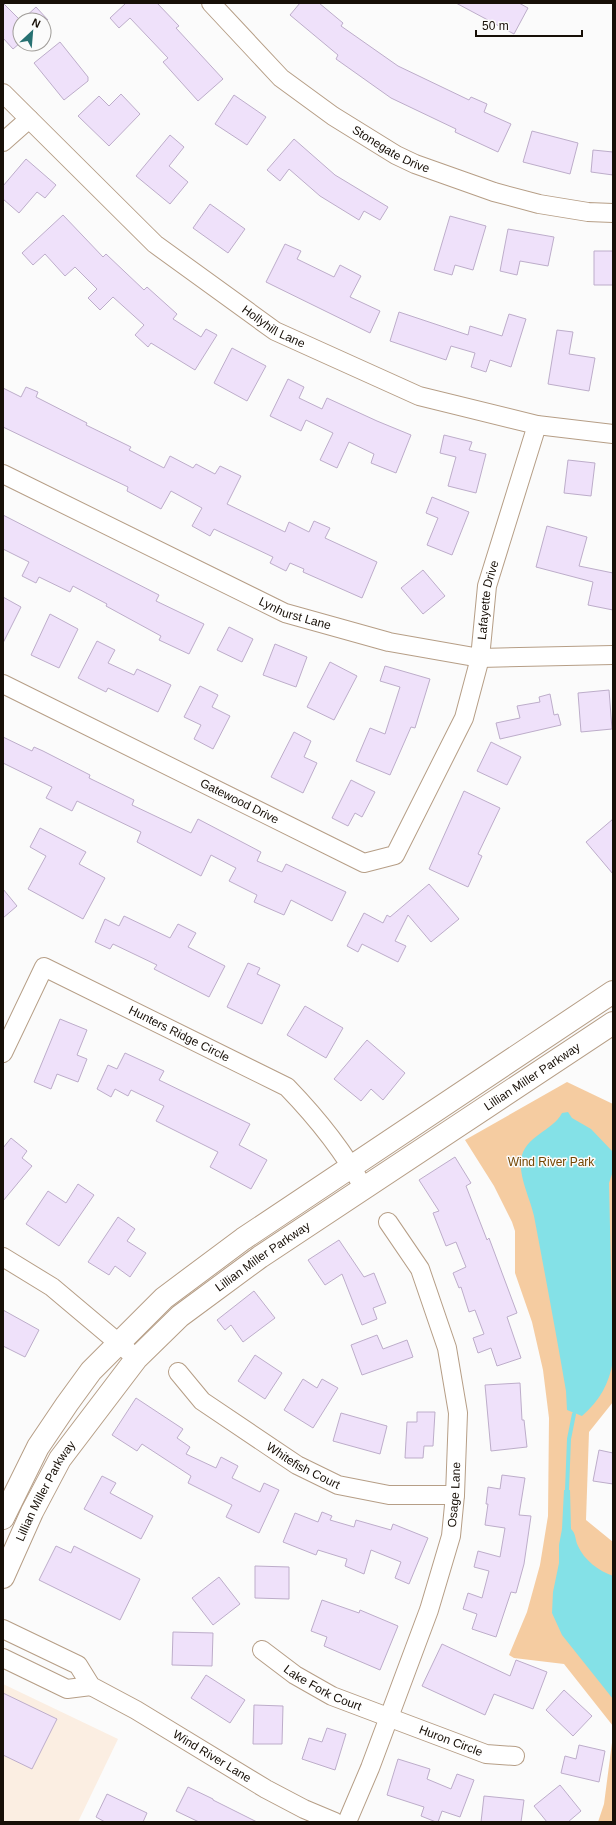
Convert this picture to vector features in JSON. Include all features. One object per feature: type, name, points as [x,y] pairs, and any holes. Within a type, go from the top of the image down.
[{"type":"main road","name":"Lillian Miller Parkway","points":[[3,1518],[38,1447],[67,1404],[92,1371],[164,1298],[243,1239],[613,992]]},
{"type":"main road","name":"Lillian Miller Parkway","points":[[3,1578],[32,1512],[60,1459],[136,1359],[180,1316],[260,1256],[613,1023]]},
{"type":"street","name":"Stonegate Drive","points":[[211,3],[282,78],[333,116],[396,155],[415,164],[494,192],[539,204],[588,212],[613,213]]},
{"type":"street","name":"Hollyhill Lane","points":[[3,93],[155,244],[275,331],[419,396],[536,425],[613,434]]},
{"type":"street","points":[[3,142],[29,119]]},
{"type":"street","name":"Lafayette Drive","points":[[436,773],[464,718],[480,658],[487,586],[536,425]]},
{"type":"street","name":"Lynhurst Lane","points":[[3,474],[285,613],[389,642],[480,658],[613,655]]},
{"type":"street","name":"Gatewood Drive","points":[[3,684],[364,863],[395,855],[436,773]]},
{"type":"street","name":"Hunters Ridge Circle","points":[[3,1053],[44,967],[287,1087],[312,1113],[351,1166],[363,1187]]},
{"type":"street","name":"Osage Lane","points":[[347,1822],[370,1768],[429,1610],[451,1536],[455,1495],[458,1413],[447,1348],[420,1269],[388,1222]]},
{"type":"street","points":[[3,1256],[52,1287],[120,1343],[136,1359]]},
{"type":"street","name":"Whitefish Court","points":[[178,1372],[202,1401],[297,1465],[338,1485],[389,1495],[455,1495]]},
{"type":"street","points":[[3,1629],[78,1665],[91,1686],[68,1689],[3,1658]]},
{"type":"street","name":"Lake Fork Court","points":[[262,1650],[295,1675],[332,1696],[389,1716]]},
{"type":"street","name":"Wind River Lane","points":[[91,1686],[136,1710],[266,1789],[304,1809],[335,1822]]},
{"type":"street","name":"Huron Circle","points":[[389,1716],[486,1754],[515,1756]]},
{"type":"shaded area","points":[[3,1684],[118,1739],[78,1822],[3,1822]]},
{"type":"green space","name":"Wind River Park","points":[[567,1082],[613,1104],[613,1402],[589,1432],[586,1520],[613,1542],[613,1726],[564,1664],[514,1658],[509,1655],[527,1612],[540,1565],[548,1516],[549,1418],[543,1370],[532,1322],[515,1273],[515,1231],[494,1186],[465,1140]]},
{"type":"green space","points":[[613,1735],[613,1822],[598,1822],[604,1804]]},
{"type":"water","points":[[568,1112],[572,1118],[591,1129],[613,1152],[613,1171],[609,1183],[613,1361],[609,1377],[603,1391],[594,1404],[582,1416],[567,1410],[566,1391],[534,1216],[523,1181],[521,1167],[523,1152],[527,1145],[552,1125],[562,1113]]},
{"type":"water","points":[[564,1490],[570,1490],[571,1529],[574,1532],[577,1544],[584,1556],[592,1564],[613,1576],[613,1699],[562,1635],[552,1613],[553,1592],[559,1563],[559,1545],[562,1529]]},
{"type":"building","points":[[3,3],[12,12],[12,48],[3,38]]},
{"type":"building","points":[[126,3],[157,3],[179,26],[176,28],[223,79],[198,101],[163,62],[168,58],[130,18],[119,28],[110,18]]},
{"type":"building","points":[[300,3],[319,3],[343,23],[341,26],[398,66],[469,100],[471,97],[487,104],[484,112],[511,124],[498,152],[455,132],[456,129],[391,98],[336,59],[338,55],[290,15]]},
{"type":"building","points":[[456,3],[519,3],[528,8],[514,34]]},
{"type":"building","points":[[36,7],[41,12],[31,12]]},
{"type":"building","points":[[60,42],[88,77],[88,81],[64,100],[34,63],[48,52],[52,52],[52,48]]},
{"type":"building","points":[[121,94],[140,114],[109,146],[78,116],[99,96],[109,106]]},
{"type":"building","points":[[234,95],[266,117],[247,145],[215,124]]},
{"type":"building","points":[[532,131],[578,143],[570,174],[523,162]]},
{"type":"building","points":[[170,135],[184,147],[169,166],[188,182],[170,204],[136,176]]},
{"type":"building","points":[[294,139],[335,175],[388,207],[380,220],[364,211],[359,220],[320,196],[289,169],[280,181],[267,170]]},
{"type":"building","points":[[593,150],[613,152],[613,175],[591,172]]},
{"type":"building","points":[[26,159],[56,185],[45,198],[37,192],[19,213],[3,199],[3,186]]},
{"type":"building","points":[[210,204],[245,229],[228,253],[193,228]]},
{"type":"building","points":[[63,215],[103,257],[106,254],[144,290],[147,287],[177,314],[173,319],[201,337],[206,329],[217,335],[195,370],[151,343],[148,347],[135,335],[144,325],[113,297],[100,310],[88,298],[97,289],[75,267],[65,276],[45,254],[33,265],[22,253]]},
{"type":"building","points":[[450,216],[486,226],[473,270],[455,265],[452,275],[434,270]]},
{"type":"building","points":[[508,229],[554,237],[548,266],[520,261],[517,275],[500,271]]},
{"type":"building","points":[[285,244],[301,251],[297,259],[334,277],[340,265],[361,276],[350,297],[380,311],[370,333],[266,282]]},
{"type":"building","points":[[594,251],[613,251],[613,285],[594,285]]},
{"type":"building","points":[[399,312],[468,335],[470,326],[502,336],[509,314],[526,319],[511,367],[490,360],[486,372],[471,367],[475,353],[451,346],[446,360],[390,341]]},
{"type":"building","points":[[557,330],[573,332],[569,354],[595,358],[589,391],[548,384]]},
{"type":"building","points":[[232,348],[266,366],[247,401],[214,383]]},
{"type":"building","points":[[288,379],[304,387],[299,398],[322,409],[327,398],[411,435],[396,473],[371,463],[374,454],[349,442],[337,468],[320,460],[333,433],[306,420],[301,431],[270,416]]},
{"type":"building","points":[[26,387],[38,392],[36,397],[87,423],[86,425],[131,447],[129,450],[164,468],[170,456],[193,468],[196,464],[215,474],[220,466],[241,476],[227,504],[285,532],[289,522],[309,532],[314,521],[330,528],[325,538],[377,562],[362,598],[303,572],[304,569],[290,563],[286,571],[270,563],[273,557],[214,529],[210,536],[192,526],[202,508],[171,491],[161,509],[127,491],[128,487],[3,427],[3,388],[21,397]]},
{"type":"building","points":[[444,435],[472,442],[469,450],[486,454],[476,493],[448,486],[456,457],[440,453]]},
{"type":"building","points":[[568,460],[595,463],[591,496],[564,493]]},
{"type":"building","points":[[432,497],[469,512],[452,555],[427,545],[438,518],[426,513]]},
{"type":"building","points":[[3,515],[159,595],[156,601],[204,624],[189,654],[159,640],[161,636],[73,586],[70,592],[39,577],[36,583],[22,576],[29,562],[3,549]]},
{"type":"building","points":[[547,526],[587,537],[579,566],[613,573],[613,610],[588,605],[593,582],[536,567]]},
{"type":"building","points":[[423,570],[445,596],[423,614],[401,588]]},
{"type":"building","points":[[3,597],[21,607],[3,643]]},
{"type":"building","points":[[50,614],[78,629],[59,668],[31,655]]},
{"type":"building","points":[[229,627],[253,639],[242,662],[217,650]]},
{"type":"building","points":[[97,641],[115,650],[108,663],[134,675],[137,669],[171,685],[158,712],[108,688],[106,692],[78,678]]},
{"type":"building","points":[[275,644],[307,657],[296,687],[263,675]]},
{"type":"building","points":[[330,662],[357,676],[334,720],[307,707]]},
{"type":"building","points":[[385,666],[430,679],[415,728],[411,727],[390,775],[356,761],[370,728],[385,734],[400,687],[380,681]]},
{"type":"building","points":[[200,686],[218,695],[212,707],[230,716],[213,749],[194,739],[201,725],[184,717]]},
{"type":"building","points":[[609,690],[612,729],[581,732],[578,693]]},
{"type":"building","points":[[550,694],[554,715],[558,714],[561,725],[500,739],[496,723],[520,718],[517,706],[540,702],[539,697]]},
{"type":"building","points":[[294,732],[311,741],[304,757],[317,763],[303,793],[271,777]]},
{"type":"building","points":[[3,737],[32,751],[34,747],[90,775],[89,778],[134,800],[132,805],[191,833],[198,819],[261,852],[257,861],[282,872],[286,864],[346,892],[332,921],[291,900],[284,915],[254,902],[257,895],[229,881],[236,868],[211,855],[201,876],[137,842],[141,832],[77,801],[72,811],[46,798],[52,787],[3,763]]},
{"type":"building","points":[[491,742],[521,757],[507,785],[477,771]]},
{"type":"building","points":[[351,780],[375,792],[362,817],[355,813],[348,826],[332,818]]},
{"type":"building","points":[[464,791],[500,808],[478,854],[482,856],[468,887],[429,869]]},
{"type":"building","points":[[613,819],[613,874],[586,842]]},
{"type":"building","points":[[40,828],[86,852],[79,864],[105,878],[83,919],[28,889],[46,856],[30,847]]},
{"type":"building","points":[[429,884],[459,919],[431,942],[408,915],[395,941],[406,946],[398,962],[362,944],[358,952],[347,946],[364,913],[383,923],[387,915],[390,917]]},
{"type":"building","points":[[3,889],[17,906],[3,918]]},
{"type":"building","points":[[124,916],[170,938],[178,924],[196,933],[188,947],[225,966],[209,997],[154,969],[157,965],[113,944],[110,949],[95,942],[105,919],[119,926]]},
{"type":"building","points":[[248,963],[260,968],[257,974],[280,985],[262,1024],[227,1007]]},
{"type":"building","points":[[305,1006],[343,1028],[326,1058],[287,1035]]},
{"type":"building","points":[[60,1019],[87,1030],[77,1055],[87,1059],[78,1082],[57,1074],[51,1089],[34,1082]]},
{"type":"building","points":[[367,1040],[405,1073],[383,1100],[371,1089],[361,1101],[334,1079]]},
{"type":"building","points":[[125,1053],[164,1071],[159,1080],[250,1124],[239,1145],[267,1160],[251,1189],[210,1167],[218,1152],[156,1121],[164,1106],[131,1090],[128,1096],[115,1089],[111,1097],[97,1089],[108,1065],[117,1069]]},
{"type":"building","points":[[11,1138],[27,1151],[22,1158],[32,1166],[3,1201],[3,1148]]},
{"type":"building","points":[[455,1157],[471,1183],[466,1186],[487,1240],[489,1238],[517,1313],[507,1317],[521,1358],[497,1366],[491,1348],[478,1353],[473,1338],[484,1334],[475,1310],[469,1312],[461,1287],[459,1288],[453,1273],[466,1267],[456,1242],[446,1246],[433,1213],[439,1211],[419,1180]]},
{"type":"building","points":[[78,1184],[94,1195],[59,1246],[26,1224],[48,1191],[66,1203]]},
{"type":"building","points":[[118,1217],[135,1229],[127,1241],[146,1253],[130,1277],[115,1266],[109,1275],[88,1262]]},
{"type":"building","points":[[339,1240],[364,1277],[374,1273],[386,1303],[373,1308],[377,1319],[362,1325],[342,1274],[325,1285],[308,1260]]},
{"type":"building","points":[[254,1291],[275,1318],[243,1342],[231,1325],[225,1330],[217,1320]]},
{"type":"building","points":[[3,1310],[39,1330],[25,1357],[3,1346]]},
{"type":"building","points":[[377,1335],[383,1349],[407,1340],[413,1357],[362,1375],[351,1345]]},
{"type":"building","points":[[255,1355],[282,1373],[265,1399],[238,1381]]},
{"type":"building","points":[[303,1379],[317,1388],[322,1379],[338,1388],[313,1428],[284,1410]]},
{"type":"building","points":[[520,1383],[522,1420],[524,1420],[527,1447],[491,1451],[485,1385]]},
{"type":"building","points":[[136,1398],[183,1429],[177,1438],[190,1447],[186,1454],[216,1468],[221,1457],[238,1466],[232,1478],[260,1492],[264,1483],[279,1490],[259,1533],[226,1517],[232,1505],[188,1483],[191,1476],[142,1444],[137,1451],[112,1435]]},
{"type":"building","points":[[417,1412],[435,1412],[433,1446],[424,1446],[423,1458],[405,1458],[407,1422],[417,1422]]},
{"type":"building","points":[[341,1413],[387,1426],[380,1454],[333,1441]]},
{"type":"building","points":[[599,1450],[613,1453],[613,1484],[593,1481]]},
{"type":"building","points":[[502,1475],[525,1478],[519,1515],[531,1516],[524,1564],[516,1593],[511,1592],[496,1637],[472,1629],[477,1614],[463,1609],[468,1593],[482,1598],[489,1571],[474,1567],[478,1551],[500,1557],[505,1528],[485,1525],[488,1504],[486,1504],[488,1487],[500,1489]]},
{"type":"building","points":[[102,1476],[116,1483],[110,1493],[153,1516],[141,1539],[84,1509]]},
{"type":"building","points":[[322,1512],[332,1516],[330,1520],[354,1527],[356,1520],[391,1530],[393,1524],[428,1538],[409,1584],[395,1578],[401,1562],[371,1550],[364,1574],[345,1566],[347,1559],[318,1550],[316,1555],[283,1542],[295,1513],[318,1522]]},
{"type":"building","points":[[56,1546],[71,1553],[74,1546],[140,1579],[120,1620],[39,1580]]},
{"type":"building","points":[[255,1566],[289,1567],[289,1599],[255,1598]]},
{"type":"building","points":[[219,1577],[240,1604],[213,1625],[192,1598]]},
{"type":"building","points":[[322,1600],[359,1613],[360,1610],[398,1626],[380,1670],[324,1646],[327,1637],[311,1631]]},
{"type":"building","points":[[173,1632],[213,1633],[212,1666],[172,1665]]},
{"type":"building","points":[[442,1644],[510,1676],[516,1660],[547,1672],[533,1709],[494,1694],[485,1715],[422,1686]]},
{"type":"building","points":[[206,1675],[245,1700],[230,1723],[191,1698]]},
{"type":"building","points":[[564,1690],[592,1716],[573,1736],[546,1710]]},
{"type":"building","points":[[3,1693],[57,1719],[32,1769],[3,1755]]},
{"type":"building","points":[[254,1705],[283,1706],[282,1744],[253,1744]]},
{"type":"building","points":[[327,1728],[346,1734],[335,1770],[302,1759],[309,1738],[322,1742]]},
{"type":"building","points":[[579,1745],[605,1751],[599,1782],[561,1773],[565,1756],[576,1759]]},
{"type":"building","points":[[398,1759],[430,1769],[427,1779],[451,1789],[457,1774],[474,1780],[460,1817],[442,1811],[438,1822],[436,1822],[421,1816],[424,1807],[387,1795]]},
{"type":"building","points":[[560,1785],[581,1811],[568,1822],[547,1822],[534,1806]]},
{"type":"building","points":[[188,1787],[257,1822],[199,1822],[176,1811]]},
{"type":"building","points":[[107,1794],[147,1813],[143,1822],[105,1822],[96,1817]]},
{"type":"building","points":[[484,1796],[524,1800],[521,1822],[481,1822]]},
{"type":"waterway","points":[[567,1490],[569,1439],[574,1414]]}]
